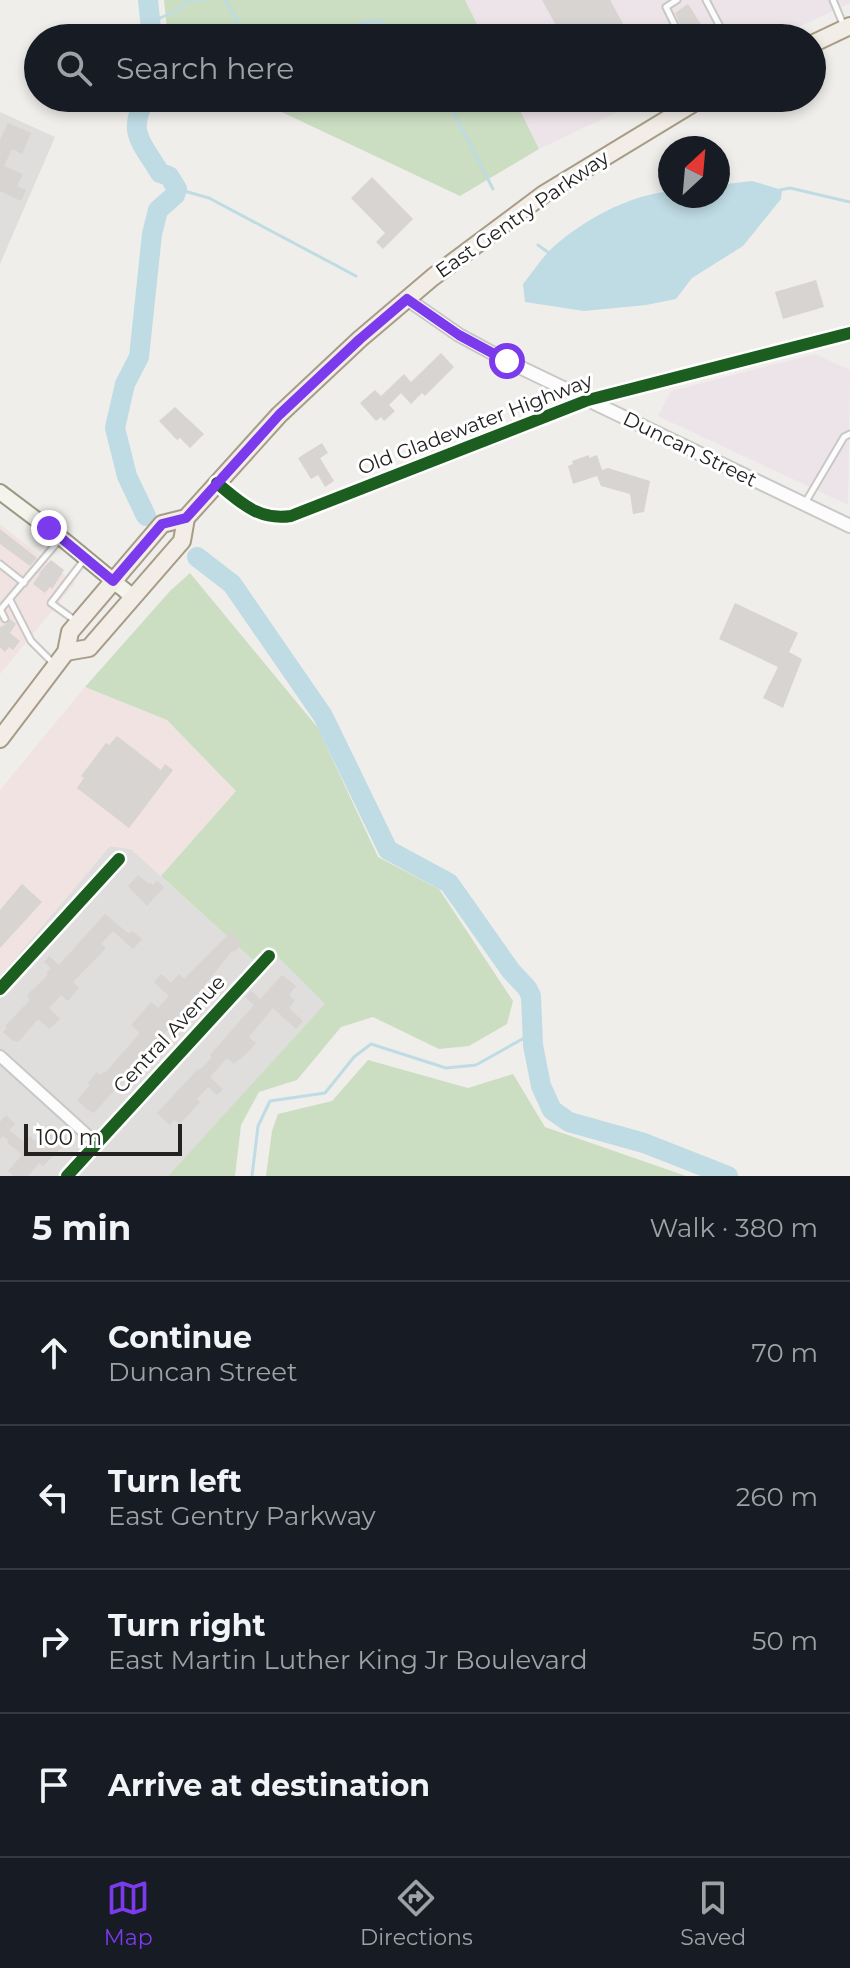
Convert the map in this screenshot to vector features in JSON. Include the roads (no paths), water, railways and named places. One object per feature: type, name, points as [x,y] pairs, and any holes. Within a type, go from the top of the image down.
[{"type":"main road","points":[[826,37],[848,27]]},
{"type":"main road","name":"East Gentry Parkway","points":[[66,652],[89,648],[182,541],[186,518],[279,415],[360,339],[544,194],[679,112]]},
{"type":"main road","points":[[0,492],[61,537],[133,597]]},
{"type":"main road","name":"East Gentry Parkway","points":[[0,739],[66,652],[70,632],[77,623],[162,524],[186,518]]},
{"type":"street","name":"Duncan Street","points":[[407,299],[459,335],[850,526]]},
{"type":"street","name":"Old Gladewater Highway","points":[[217,483],[254,512],[273,517],[291,516],[588,400],[850,333]]},
{"type":"street","points":[[0,989],[119,859]]},
{"type":"street","name":"Central Avenue","points":[[67,1176],[269,956]]},
{"type":"street","points":[[0,1056],[96,1143]]},
{"type":"lane","points":[[674,24],[666,7],[677,0]]},
{"type":"lane","points":[[706,0],[719,24]]},
{"type":"lane","points":[[833,0],[848,27]]},
{"type":"lane","points":[[804,504],[844,437],[850,434]]},
{"type":"lane","points":[[5,619],[1,611],[61,537]]},
{"type":"lane","points":[[77,623],[51,603],[86,557]]},
{"type":"lane","points":[[0,564],[24,583]]},
{"type":"lane","points":[[10,600],[25,631],[56,666]]},
{"type":"lane","points":[[14,627],[25,631]]},
{"type":"water","points":[[752,181],[782,190],[781,199],[743,246],[692,278],[676,299],[584,311],[525,302],[523,284],[547,253],[577,228],[606,211],[658,193],[658,208],[730,208],[730,184]]},
{"type":"waterway","points":[[148,0],[151,24]]},
{"type":"waterway","points":[[151,22],[178,10],[188,0],[204,0]]},
{"type":"waterway","points":[[225,0],[238,24]]},
{"type":"waterway","points":[[360,24],[379,20],[385,24]]},
{"type":"waterway","points":[[139,112],[137,129],[142,145],[160,173],[169,176],[177,189],[175,195],[158,210],[152,234],[139,357],[125,384],[115,428],[127,476],[146,516]]},
{"type":"waterway","points":[[453,112],[493,189]]},
{"type":"waterway","points":[[780,190],[790,188],[850,202]]},
{"type":"waterway","points":[[177,189],[209,198],[356,276]]},
{"type":"waterway","points":[[538,245],[549,253]]},
{"type":"waterway","points":[[197,557],[232,584],[323,716],[388,850],[449,883],[511,971],[527,988],[531,996],[533,1045],[541,1086],[552,1110],[569,1122],[644,1143],[728,1176]]},
{"type":"waterway","points":[[252,1176],[258,1126],[270,1101],[325,1093],[354,1057],[371,1044],[446,1068],[476,1065],[533,1033]]}]
